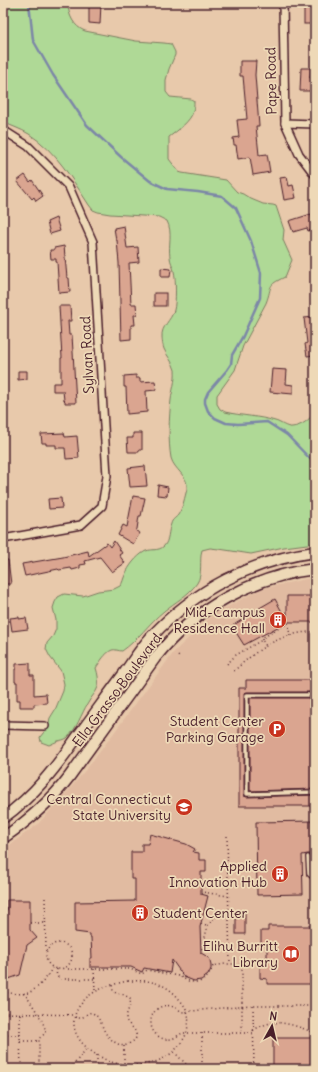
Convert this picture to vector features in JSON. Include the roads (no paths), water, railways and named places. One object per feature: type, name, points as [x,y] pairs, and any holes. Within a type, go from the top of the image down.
[{"type":"main road","name":"Ella Grasso Boulevard","points":[[3,818],[20,805],[55,768],[147,642],[167,621],[193,599],[220,582],[254,567],[284,558],[315,552]]},
{"type":"main road","name":"Ella Grasso Boulevard","points":[[3,838],[28,819],[53,796],[92,746],[160,653],[176,635],[204,612],[228,596],[254,584],[293,572],[315,568]]},
{"type":"main road","points":[[86,725],[100,735]]},
{"type":"main road","points":[[78,736],[92,746]]},
{"type":"street","name":"Pape Road","points":[[283,3],[285,123],[299,154],[315,175]]},
{"type":"street","points":[[285,123],[315,124]]},
{"type":"street","name":"Sylvan Road","points":[[3,130],[28,146],[69,187],[93,242],[107,476],[102,506],[80,525],[3,539]]},
{"type":"street","points":[[3,725],[45,726]]},
{"type":"lane","points":[[315,695],[247,695],[247,794],[315,792]]},
{"type":"lane","points":[[308,857],[309,874],[315,879]]},
{"type":"waterway","points":[[29,3],[33,40],[53,75],[87,125],[121,157],[150,181],[167,189],[222,196],[236,208],[251,241],[261,273],[260,298],[243,336],[232,355],[231,364],[208,392],[205,403],[208,411],[215,418],[226,423],[238,424],[267,422],[287,435],[315,464]]},
{"type":"place","name":"Mid-Campus Residence Hall","points":[[278,620]]},
{"type":"place","name":"Student Center Parking Garage","points":[[277,729]]},
{"type":"place","name":"Central Connecticut State University","points":[[184,807]]},
{"type":"place","name":"Applied Innovation Hub","points":[[280,874]]},
{"type":"place","name":"Student Center","points":[[140,913]]},
{"type":"place","name":"Elihu Burritt Library","points":[[291,954]]}]
